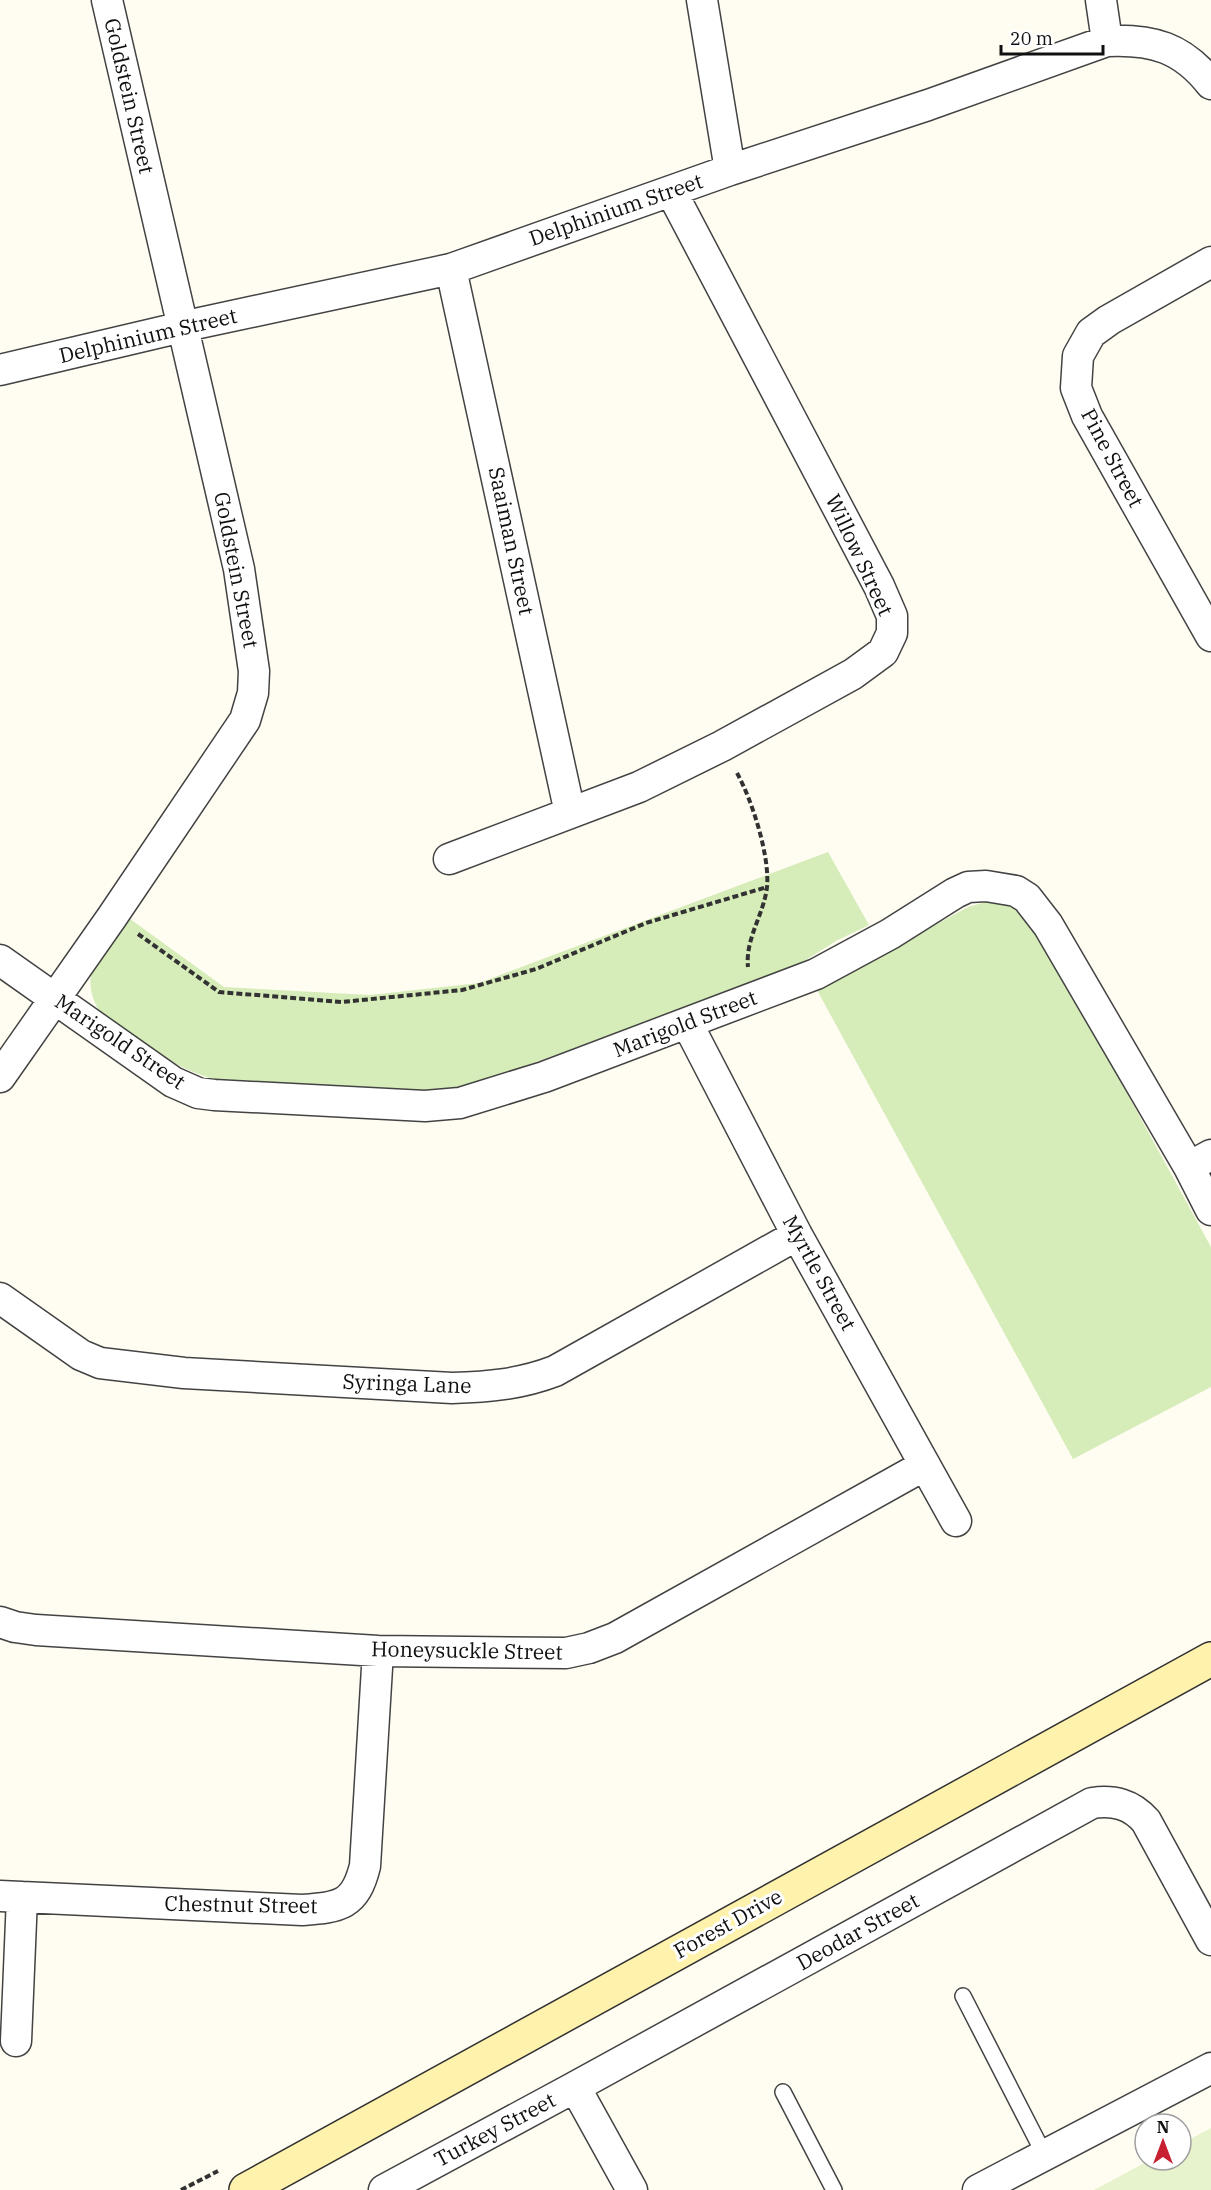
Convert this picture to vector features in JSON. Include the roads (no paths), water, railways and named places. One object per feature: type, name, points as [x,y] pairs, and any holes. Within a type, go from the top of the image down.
[{"type":"street","name":"Goldstein Street","points":[[0,1077],[112,917],[245,720],[253,693],[254,670],[239,569],[107,0]]},
{"type":"street","points":[[702,0],[730,170]]},
{"type":"street","points":[[1101,0],[1107,40]]},
{"type":"street","name":"Delphinium Street","points":[[0,370],[451,269],[730,170],[902,114],[1107,40],[1132,39],[1168,48],[1201,71],[1211,84]]},
{"type":"street","name":"Willow Street","points":[[448,859],[639,787],[722,746],[853,675],[883,652],[892,633],[892,616],[879,586],[671,191]]},
{"type":"street","name":"Pine Street","points":[[1211,262],[1108,320],[1091,333],[1078,356],[1076,388],[1087,416],[1211,636]]},
{"type":"street","name":"Saaiman Street","points":[[451,269],[570,813]]},
{"type":"street","name":"Marigold Street","points":[[0,960],[173,1082],[198,1093],[425,1106],[460,1103],[481,1098],[544,1077],[816,974],[890,934],[968,887],[986,886],[1016,891],[1028,898],[1048,925],[1200,1161],[1211,1210]]},
{"type":"street","name":"Myrtle Street","points":[[687,1023],[797,1235],[956,1521]]},
{"type":"street","name":"Syringa Lane","points":[[0,1298],[81,1355],[100,1363],[184,1373],[452,1388],[490,1387],[529,1380],[555,1371],[797,1235]]},
{"type":"street","name":"Honeysuckle Street","points":[[0,1622],[36,1630],[378,1651],[567,1653],[615,1638],[925,1465]]},
{"type":"street","name":"Chestnut Street","points":[[16,2041],[11,1897],[302,1910],[325,1908],[355,1895],[365,1866],[378,1651]]},
{"type":"street","name":"Forest Drive","points":[[246,2190],[1211,1659]]},
{"type":"street","name":"Deodar Street","points":[[575,2087],[1092,1803],[1118,1802],[1138,1813],[1146,1821],[1207,1925]]},
{"type":"street","points":[[978,2190],[1211,2068]]},
{"type":"street","points":[[575,2087],[632,2190]]},
{"type":"street","name":"Turkey Street","points":[[384,2190],[575,2087]]},
{"type":"lane","points":[[963,1996],[1044,2154]]},
{"type":"lane","points":[[783,2092],[834,2190]]}]
